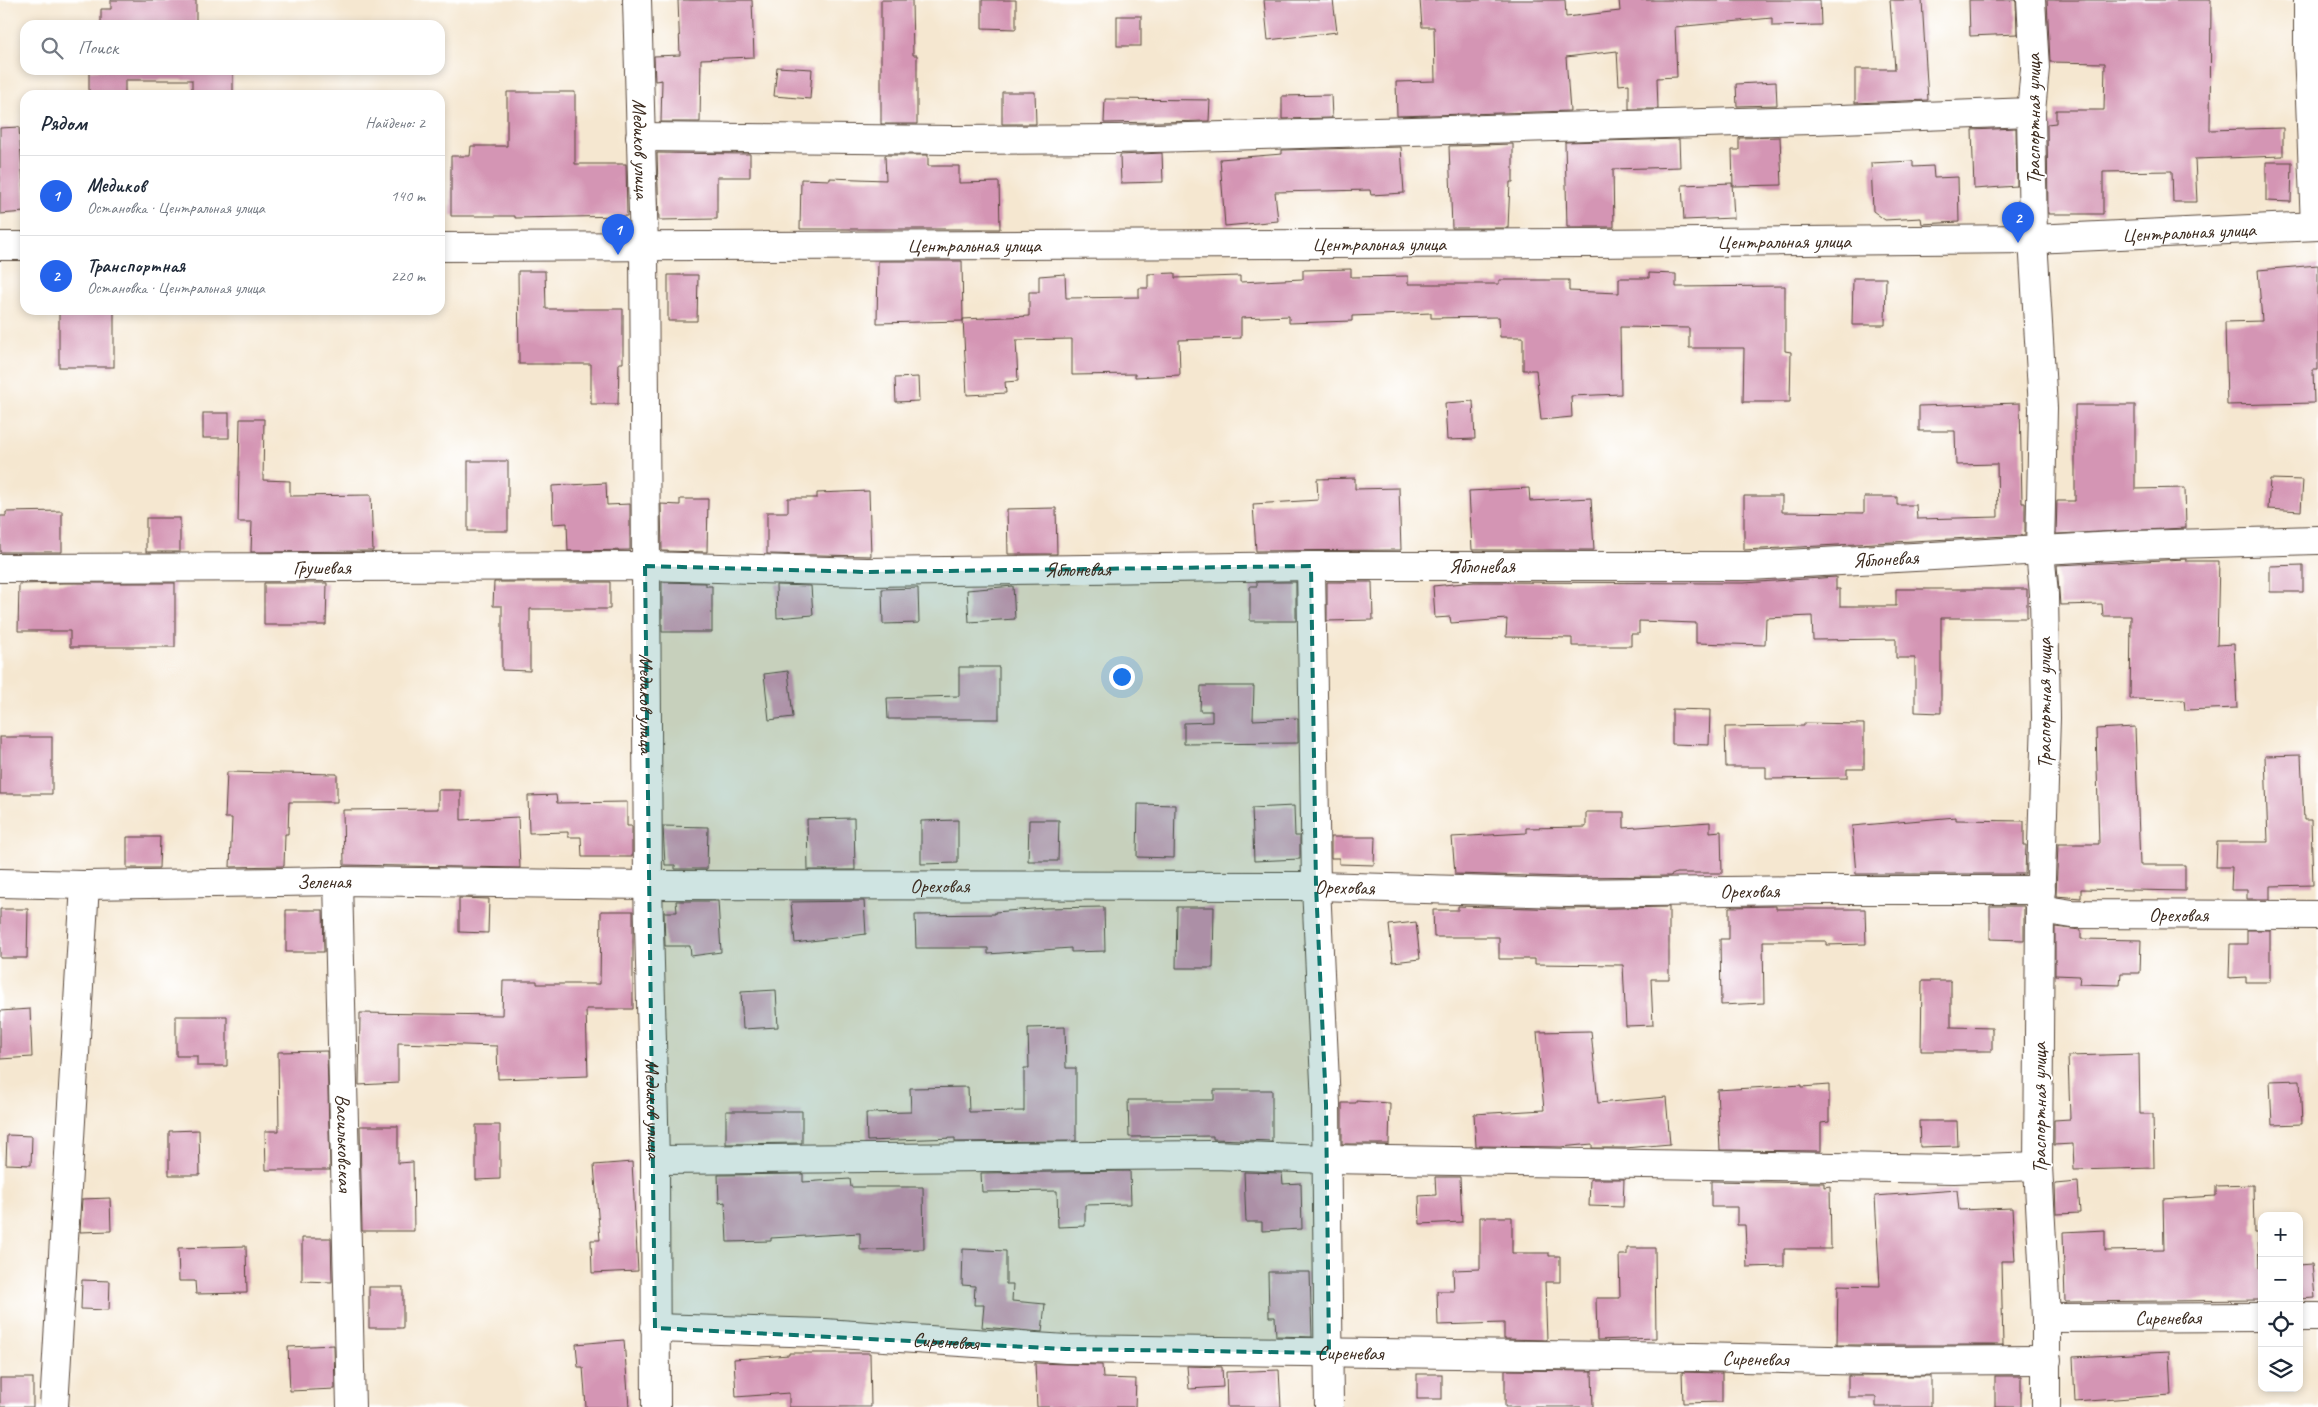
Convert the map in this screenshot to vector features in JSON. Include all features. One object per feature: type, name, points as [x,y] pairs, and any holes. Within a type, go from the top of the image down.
[{"type":"street","name":"Медиков улица","points":[[637,0],[644,248],[648,885],[655,1160],[656,1407]]},
{"type":"street","name":"Траспортная улица","points":[[2031,0],[2035,68],[2031,112],[2033,238],[2043,408],[2040,551],[2044,594],[2046,718],[2040,899],[2038,1166],[2046,1318],[2046,1407]]},
{"type":"street","points":[[2308,0],[2308,50],[2316,226]]},
{"type":"street","points":[[640,137],[953,140],[1118,139],[1813,120],[2031,112]]},
{"type":"street","name":"Центральная улица","points":[[445,247],[644,248],[1590,243],[2033,238],[2316,226]]},
{"type":"street","points":[[0,246],[20,246]]},
{"type":"street","name":"Яблоневая","points":[[645,566],[867,572],[1311,566],[1749,566],[2134,545],[2318,540]]},
{"type":"street","name":"Грушевая","points":[[0,568],[645,566]]},
{"type":"street","points":[[1311,566],[1316,886],[1326,1104],[1329,1407]]},
{"type":"street","name":"Зеленая","points":[[0,883],[86,885],[338,881],[648,885]]},
{"type":"street","name":"Васильковская","points":[[338,881],[351,1407]]},
{"type":"street","points":[[54,1407],[86,885]]},
{"type":"street","name":"Ореховая","points":[[648,885],[1316,886],[1567,893],[1810,890],[2040,899],[2072,914],[2318,915]]},
{"type":"street","points":[[655,1160],[1214,1154],[1326,1158],[1954,1169],[2038,1166]]},
{"type":"street","name":"Сиреневая","points":[[2046,1318],[2258,1317]]},
{"type":"street","points":[[2303,1317],[2318,1317]]},
{"type":"street","name":"Сиреневая","points":[[656,1328],[824,1334],[1066,1349],[1694,1356],[1874,1361],[2047,1360]]},
{"type":"highlighted area","points":[[645,566],[867,572],[1311,566],[1316,886],[1326,1104],[1329,1353],[1066,1349],[655,1328]]},
{"type":"building","points":[[111,0],[196,0],[196,20],[101,20],[101,9],[111,9]]},
{"type":"building","points":[[678,0],[752,0],[754,57],[701,59],[700,122],[661,122],[662,80],[655,81],[654,56],[680,55]]},
{"type":"building","points":[[881,0],[912,0],[913,55],[917,55],[917,124],[881,124]]},
{"type":"building","points":[[982,0],[1016,0],[1016,29],[982,28]]},
{"type":"building","points":[[1264,0],[1333,0],[1337,32],[1268,40]]},
{"type":"building","points":[[1420,0],[1565,0],[1566,17],[1620,11],[1619,0],[1820,0],[1821,25],[1772,26],[1772,18],[1675,27],[1677,77],[1657,78],[1658,109],[1629,109],[1629,84],[1619,85],[1617,51],[1566,57],[1570,111],[1397,116],[1396,82],[1435,81],[1434,27],[1422,27]]},
{"type":"building","points":[[1890,0],[1922,0],[1928,100],[1855,103],[1855,69],[1895,69]]},
{"type":"building","points":[[1969,0],[2016,0],[2017,34],[1970,36]]},
{"type":"building","points":[[2047,0],[2211,0],[2210,130],[2283,128],[2283,156],[2195,159],[2197,202],[2173,202],[2172,171],[2103,172],[2103,214],[2048,214],[2047,124],[2056,123],[2056,110],[2104,110],[2105,63],[2050,62]]},
{"type":"building","points":[[1117,16],[1141,16],[1141,46],[1117,46]]},
{"type":"building","points":[[777,67],[812,69],[810,99],[774,96]]},
{"type":"building","points":[[89,75],[233,75],[233,90],[192,90],[192,80],[125,80],[125,90],[89,90]]},
{"type":"building","points":[[1776,82],[1777,105],[1737,106],[1736,84]]},
{"type":"building","points":[[507,92],[575,92],[575,164],[626,164],[627,216],[515,218],[515,216],[451,216],[451,156],[470,156],[471,146],[507,146]]},
{"type":"building","points":[[1002,92],[1035,92],[1036,124],[1002,124]]},
{"type":"building","points":[[1331,95],[1332,118],[1282,119],[1282,96]]},
{"type":"building","points":[[1105,99],[1210,100],[1209,121],[1104,123]]},
{"type":"building","points":[[19,127],[20,212],[0,214],[0,128]]},
{"type":"building","points":[[2016,128],[2017,186],[1974,189],[1972,130]]},
{"type":"building","points":[[1780,137],[1782,185],[1733,186],[1732,150],[1739,150],[1739,138]]},
{"type":"building","points":[[1679,139],[1680,167],[1613,169],[1614,227],[1567,227],[1565,142]]},
{"type":"building","points":[[1513,144],[1513,182],[1510,182],[1508,228],[1452,228],[1449,146]]},
{"type":"building","points":[[1401,147],[1404,193],[1371,195],[1370,190],[1275,192],[1278,221],[1225,226],[1220,159],[1282,154],[1282,150]]},
{"type":"building","points":[[657,153],[750,154],[750,177],[717,177],[717,219],[659,220]]},
{"type":"building","points":[[1162,153],[1163,182],[1121,183],[1120,155]]},
{"type":"building","points":[[885,155],[928,155],[928,166],[959,166],[959,183],[999,182],[1000,229],[800,229],[801,179],[886,180]]},
{"type":"building","points":[[1913,161],[1913,167],[1933,166],[1934,178],[1958,177],[1959,222],[1922,224],[1921,218],[1885,220],[1873,211],[1871,163]]},
{"type":"building","points":[[2266,162],[2292,162],[2291,202],[2266,201]]},
{"type":"building","points":[[1732,183],[1734,218],[1684,220],[1682,185]]},
{"type":"building","points":[[878,261],[962,261],[963,321],[877,323]]},
{"type":"building","points":[[2318,265],[2318,370],[2313,370],[2314,403],[2227,405],[2225,322],[2262,321],[2258,270]]},
{"type":"building","points":[[1351,269],[1351,277],[1408,276],[1408,284],[1499,284],[1499,280],[1569,280],[1569,291],[1619,293],[1619,278],[1649,278],[1649,273],[1676,274],[1676,287],[1785,286],[1785,351],[1791,352],[1790,402],[1743,402],[1744,348],[1689,348],[1689,328],[1620,327],[1621,394],[1571,396],[1572,417],[1541,420],[1536,370],[1523,370],[1523,337],[1500,337],[1499,317],[1431,318],[1431,313],[1352,316],[1352,321],[1289,323],[1289,316],[1241,318],[1241,338],[1179,340],[1180,375],[1135,377],[1135,374],[1072,375],[1072,339],[1016,340],[1018,381],[1005,382],[1006,393],[967,395],[963,319],[1029,316],[1029,292],[1039,292],[1039,276],[1065,274],[1066,298],[1139,297],[1139,288],[1148,288],[1148,274],[1175,273],[1175,278],[1240,276],[1240,282],[1303,279],[1303,270]]},
{"type":"building","points":[[518,271],[545,271],[546,309],[623,309],[623,363],[619,363],[618,404],[591,404],[591,364],[519,364]]},
{"type":"building","points":[[668,275],[698,275],[697,321],[668,321]]},
{"type":"building","points":[[1853,278],[1886,278],[1885,325],[1852,325]]},
{"type":"building","points":[[59,315],[114,315],[114,367],[59,367]]},
{"type":"building","points":[[918,377],[919,401],[896,402],[895,378]]},
{"type":"building","points":[[1473,401],[1475,439],[1447,440],[1445,403]]},
{"type":"building","points":[[2020,403],[2022,503],[2025,503],[2025,535],[1744,550],[1744,496],[1782,496],[1782,512],[1864,513],[1864,497],[1897,497],[1897,505],[1916,505],[1917,519],[1998,517],[1997,464],[1956,465],[1955,431],[1919,431],[1919,406]]},
{"type":"building","points":[[2075,405],[2135,405],[2135,489],[2185,488],[2186,528],[2056,534],[2057,501],[2075,501]]},
{"type":"building","points":[[203,413],[229,413],[229,438],[203,438]]},
{"type":"building","points":[[240,419],[264,419],[263,480],[290,481],[290,496],[371,495],[373,551],[251,552],[252,522],[238,522]]},
{"type":"building","points":[[468,461],[508,461],[508,531],[468,531]]},
{"type":"building","points":[[1355,478],[1355,489],[1399,488],[1401,550],[1256,551],[1253,504],[1318,500],[1317,479]]},
{"type":"building","points":[[2270,479],[2303,480],[2301,511],[2268,509]]},
{"type":"building","points":[[606,483],[607,505],[630,504],[630,550],[568,551],[567,523],[553,524],[552,486]]},
{"type":"building","points":[[1529,488],[1530,501],[1591,498],[1594,550],[1472,550],[1469,491]]},
{"type":"building","points":[[869,491],[871,556],[767,554],[767,512],[788,512],[788,498],[817,498],[817,493]]},
{"type":"building","points":[[680,499],[708,499],[707,552],[662,551],[661,504],[680,505]]},
{"type":"building","points":[[1056,508],[1057,554],[1008,554],[1007,509]]},
{"type":"building","points":[[62,511],[62,552],[0,552],[0,516],[6,516],[6,512]]},
{"type":"building","points":[[146,518],[180,518],[180,552],[146,552]]},
{"type":"building","points":[[2186,559],[2186,561],[2219,561],[2217,645],[2234,644],[2237,708],[2185,710],[2184,700],[2130,699],[2131,616],[2103,616],[2102,604],[2060,605],[2057,565]]},
{"type":"building","points":[[2303,565],[2303,592],[2270,592],[2270,566]]},
{"type":"building","points":[[1836,577],[1836,589],[1840,589],[1840,606],[1896,606],[1896,589],[2027,589],[2027,618],[1941,618],[1941,713],[1915,712],[1915,658],[1896,658],[1896,639],[1813,640],[1812,616],[1766,618],[1765,645],[1696,643],[1696,623],[1639,621],[1639,634],[1631,634],[1631,646],[1572,646],[1572,638],[1506,637],[1507,619],[1451,623],[1450,617],[1435,618],[1433,586],[1474,582],[1744,583]]},
{"type":"building","points":[[494,582],[610,582],[610,609],[530,609],[530,671],[502,670],[502,606],[493,606]]},
{"type":"building","points":[[662,582],[706,583],[706,586],[712,586],[712,632],[662,632]]},
{"type":"building","points":[[1257,582],[1296,582],[1296,621],[1250,621],[1250,586],[1257,586]]},
{"type":"building","points":[[1327,582],[1372,582],[1373,620],[1327,621]]},
{"type":"building","points":[[175,583],[175,647],[70,647],[70,631],[18,631],[19,584]]},
{"type":"building","points":[[264,583],[327,583],[326,625],[264,625]]},
{"type":"building","points":[[776,585],[811,586],[813,615],[777,618]]},
{"type":"building","points":[[1013,586],[1015,619],[969,622],[967,590]]},
{"type":"building","points":[[918,588],[919,623],[883,624],[882,589]]},
{"type":"building","points":[[959,667],[999,667],[999,719],[888,719],[887,698],[959,696]]},
{"type":"building","points":[[788,671],[793,717],[769,720],[764,674]]},
{"type":"building","points":[[1201,686],[1254,686],[1253,720],[1298,718],[1298,743],[1184,744],[1184,723],[1212,722],[1212,711],[1200,711]]},
{"type":"building","points":[[1672,709],[1710,710],[1709,745],[1672,744]]},
{"type":"building","points":[[1804,723],[1864,724],[1864,769],[1847,769],[1847,778],[1766,779],[1766,767],[1726,767],[1725,727],[1804,726]]},
{"type":"building","points":[[2135,727],[2140,865],[2185,865],[2185,891],[2081,889],[2081,898],[2056,896],[2058,844],[2099,844],[2096,729]]},
{"type":"building","points":[[0,737],[52,737],[52,794],[0,794]]},
{"type":"building","points":[[2301,755],[2304,820],[2311,820],[2313,885],[2270,886],[2270,899],[2247,899],[2247,890],[2231,890],[2232,867],[2216,867],[2217,842],[2268,842],[2265,756]]},
{"type":"building","points":[[227,772],[337,774],[337,802],[289,802],[284,866],[230,867],[232,818],[225,818]]},
{"type":"building","points":[[438,790],[461,790],[461,820],[518,817],[520,868],[344,865],[343,810],[438,809]]},
{"type":"building","points":[[556,795],[557,803],[627,802],[627,826],[632,826],[632,857],[582,857],[581,837],[568,837],[568,832],[529,833],[528,796]]},
{"type":"building","points":[[1138,804],[1175,805],[1174,858],[1137,857]]},
{"type":"building","points":[[1294,806],[1295,836],[1300,836],[1300,859],[1254,861],[1252,808]]},
{"type":"building","points":[[1586,812],[1624,812],[1624,828],[1710,822],[1710,832],[1721,831],[1722,873],[1676,873],[1670,876],[1567,877],[1455,874],[1452,837],[1526,833],[1526,828],[1586,827]]},
{"type":"building","points":[[1956,817],[1956,820],[2024,821],[2024,845],[2026,845],[2025,874],[1856,874],[1852,826]]},
{"type":"building","points":[[854,818],[855,870],[808,870],[807,819]]},
{"type":"building","points":[[958,820],[958,863],[921,864],[921,821]]},
{"type":"building","points":[[1029,820],[1059,820],[1058,861],[1028,861]]},
{"type":"building","points":[[663,826],[708,827],[707,869],[675,869],[675,865],[665,865]]},
{"type":"building","points":[[127,837],[160,837],[159,868],[127,868]]},
{"type":"building","points":[[1331,837],[1375,837],[1374,865],[1339,864],[1339,858],[1331,858]]},
{"type":"building","points":[[459,898],[489,899],[488,933],[459,932]]},
{"type":"building","points":[[676,901],[718,901],[721,952],[691,956],[690,946],[665,946],[664,912],[677,912]]},
{"type":"building","points":[[864,901],[866,934],[795,943],[791,902]]},
{"type":"building","points":[[1458,906],[1567,909],[1669,907],[1669,979],[1651,979],[1653,1025],[1626,1026],[1623,965],[1535,964],[1535,959],[1499,959],[1499,937],[1434,937],[1433,910],[1458,910]]},
{"type":"building","points":[[1776,906],[1776,909],[1865,909],[1866,944],[1826,945],[1826,941],[1763,941],[1764,1003],[1721,1005],[1720,939],[1729,939],[1729,907]]},
{"type":"building","points":[[1990,906],[2024,906],[2024,940],[1990,939]]},
{"type":"building","points":[[1104,907],[1105,951],[1071,952],[1071,948],[988,954],[988,948],[916,948],[915,915],[995,914],[995,912],[1045,908]]},
{"type":"building","points":[[1177,907],[1214,907],[1213,968],[1176,968]]},
{"type":"building","points":[[0,909],[28,909],[27,958],[0,958]]},
{"type":"building","points":[[286,910],[323,910],[324,952],[286,952]]},
{"type":"building","points":[[601,911],[633,911],[633,1009],[586,1009],[588,1076],[498,1079],[497,1046],[398,1043],[398,1083],[359,1085],[360,1013],[502,1015],[503,981],[537,981],[537,984],[600,984]]},
{"type":"building","points":[[1416,922],[1420,959],[1393,962],[1389,925]]},
{"type":"building","points":[[2055,927],[2081,930],[2081,939],[2141,940],[2140,973],[2121,973],[2120,985],[2079,984],[2080,976],[2055,975]]},
{"type":"building","points":[[2247,930],[2270,930],[2270,982],[2246,982],[2246,977],[2229,978],[2230,944],[2247,944]]},
{"type":"building","points":[[1922,981],[1951,981],[1951,1027],[1992,1028],[1992,1051],[1921,1051]]},
{"type":"building","points":[[776,990],[778,1027],[743,1029],[741,992]]},
{"type":"building","points":[[30,1009],[32,1057],[0,1059],[0,1011]]},
{"type":"building","points":[[176,1016],[227,1016],[227,1066],[197,1066],[197,1056],[176,1056]]},
{"type":"building","points":[[1065,1027],[1066,1068],[1076,1068],[1076,1141],[955,1142],[955,1138],[867,1141],[866,1113],[911,1112],[910,1088],[968,1087],[969,1112],[1024,1111],[1024,1068],[1029,1068],[1028,1028]]},
{"type":"building","points":[[1591,1031],[1598,1103],[1666,1097],[1670,1144],[1625,1148],[1592,1148],[1592,1144],[1561,1147],[1476,1146],[1474,1114],[1544,1110],[1537,1032]]},
{"type":"building","points":[[327,1051],[330,1170],[266,1170],[265,1131],[279,1131],[278,1052]]},
{"type":"building","points":[[2139,1054],[2140,1114],[2153,1114],[2154,1168],[2074,1170],[2073,1144],[2054,1145],[2054,1120],[2070,1119],[2068,1056]]},
{"type":"building","points":[[2300,1080],[2302,1124],[2272,1125],[2270,1081]]},
{"type":"building","points":[[1802,1085],[1802,1087],[1829,1085],[1829,1122],[1821,1123],[1821,1151],[1720,1150],[1717,1090]]},
{"type":"building","points":[[1214,1090],[1272,1090],[1272,1141],[1213,1139],[1213,1136],[1129,1137],[1128,1100],[1214,1100]]},
{"type":"building","points":[[1356,1101],[1390,1103],[1389,1144],[1342,1144],[1342,1103],[1356,1103]]},
{"type":"building","points":[[726,1111],[802,1111],[802,1143],[726,1144]]},
{"type":"building","points":[[1919,1121],[1957,1121],[1958,1146],[1920,1147]]},
{"type":"building","points":[[476,1125],[500,1125],[500,1179],[476,1180]]},
{"type":"building","points":[[360,1126],[398,1126],[398,1163],[413,1162],[414,1231],[362,1231]]},
{"type":"building","points":[[199,1130],[200,1175],[169,1175],[169,1131]]},
{"type":"building","points":[[7,1135],[32,1136],[31,1165],[6,1164]]},
{"type":"building","points":[[632,1162],[638,1271],[592,1273],[591,1240],[600,1240],[594,1165]]},
{"type":"building","points":[[1130,1171],[1131,1204],[1085,1205],[1085,1226],[1058,1227],[1057,1191],[982,1192],[981,1173]]},
{"type":"building","points":[[1244,1172],[1282,1173],[1283,1184],[1301,1183],[1302,1229],[1262,1231],[1262,1222],[1246,1222]]},
{"type":"building","points":[[803,1174],[803,1182],[850,1179],[851,1187],[923,1187],[924,1249],[860,1250],[860,1233],[771,1238],[771,1241],[727,1242],[725,1202],[719,1203],[718,1175]]},
{"type":"building","points":[[1435,1177],[1460,1177],[1462,1222],[1420,1224],[1419,1196],[1436,1195]]},
{"type":"building","points":[[1590,1179],[1624,1179],[1623,1207],[1589,1206]]},
{"type":"building","points":[[1711,1181],[1824,1183],[1824,1187],[1830,1186],[1831,1249],[1784,1249],[1784,1266],[1747,1267],[1745,1225],[1737,1225],[1737,1207],[1711,1207]]},
{"type":"building","points":[[2078,1182],[2080,1213],[2056,1214],[2055,1184]]},
{"type":"building","points":[[2253,1185],[2254,1233],[2258,1233],[2258,1300],[2065,1302],[2063,1232],[2105,1230],[2105,1251],[2164,1250],[2163,1199],[2216,1196],[2216,1186]]},
{"type":"building","points":[[1957,1190],[1959,1210],[2012,1208],[2015,1261],[2001,1261],[2003,1345],[1837,1345],[1838,1285],[1880,1286],[1875,1196]]},
{"type":"building","points":[[110,1198],[111,1231],[80,1232],[82,1199]]},
{"type":"building","points":[[1480,1217],[1512,1217],[1512,1253],[1549,1253],[1549,1256],[1560,1256],[1560,1282],[1545,1282],[1547,1340],[1504,1339],[1504,1323],[1438,1325],[1437,1291],[1454,1291],[1453,1270],[1480,1269]]},
{"type":"building","points":[[302,1238],[331,1238],[332,1282],[302,1281]]},
{"type":"building","points":[[246,1246],[247,1293],[196,1294],[195,1281],[179,1281],[178,1248]]},
{"type":"building","points":[[1627,1248],[1655,1248],[1656,1338],[1597,1340],[1596,1298],[1620,1298],[1619,1255],[1627,1255]]},
{"type":"building","points":[[963,1249],[1006,1251],[1006,1284],[1013,1284],[1012,1301],[1045,1304],[1042,1332],[982,1327],[984,1305],[974,1305],[975,1286],[962,1285]]},
{"type":"building","points":[[2312,1264],[2315,1298],[2303,1299],[2303,1265]]},
{"type":"building","points":[[1268,1272],[1310,1272],[1312,1337],[1276,1336],[1275,1317],[1269,1317]]},
{"type":"building","points":[[82,1280],[110,1281],[109,1310],[81,1309]]},
{"type":"building","points":[[369,1287],[403,1287],[403,1328],[369,1328]]},
{"type":"building","points":[[624,1340],[629,1407],[586,1407],[583,1367],[578,1367],[576,1344]]},
{"type":"building","points":[[334,1345],[335,1389],[290,1391],[288,1347]]},
{"type":"building","points":[[2169,1352],[2171,1395],[2075,1402],[2073,1357]]},
{"type":"building","points":[[789,1353],[870,1353],[871,1407],[789,1407],[789,1393],[736,1397],[734,1359],[789,1355]]},
{"type":"building","points":[[1035,1363],[1102,1365],[1103,1378],[1136,1379],[1135,1407],[1037,1407]]},
{"type":"building","points":[[1187,1366],[1222,1367],[1223,1387],[1189,1389]]},
{"type":"building","points":[[1279,1370],[1281,1407],[1227,1407],[1226,1372]]},
{"type":"building","points":[[1505,1370],[1592,1371],[1593,1407],[1505,1407]]},
{"type":"building","points":[[1682,1372],[1722,1373],[1722,1402],[1683,1403]]},
{"type":"building","points":[[1417,1374],[1442,1374],[1442,1399],[1417,1399]]},
{"type":"building","points":[[1848,1376],[1931,1376],[1931,1407],[1876,1407],[1876,1397],[1848,1397]]},
{"type":"building","points":[[1995,1376],[2021,1376],[2021,1407],[1995,1407]]},
{"type":"building","points":[[0,1378],[33,1378],[33,1407],[0,1407]]},
{"type":"place","name":"Транспортная","points":[[2018,243]]},
{"type":"place","name":"Медиков","points":[[618,255]]}]
